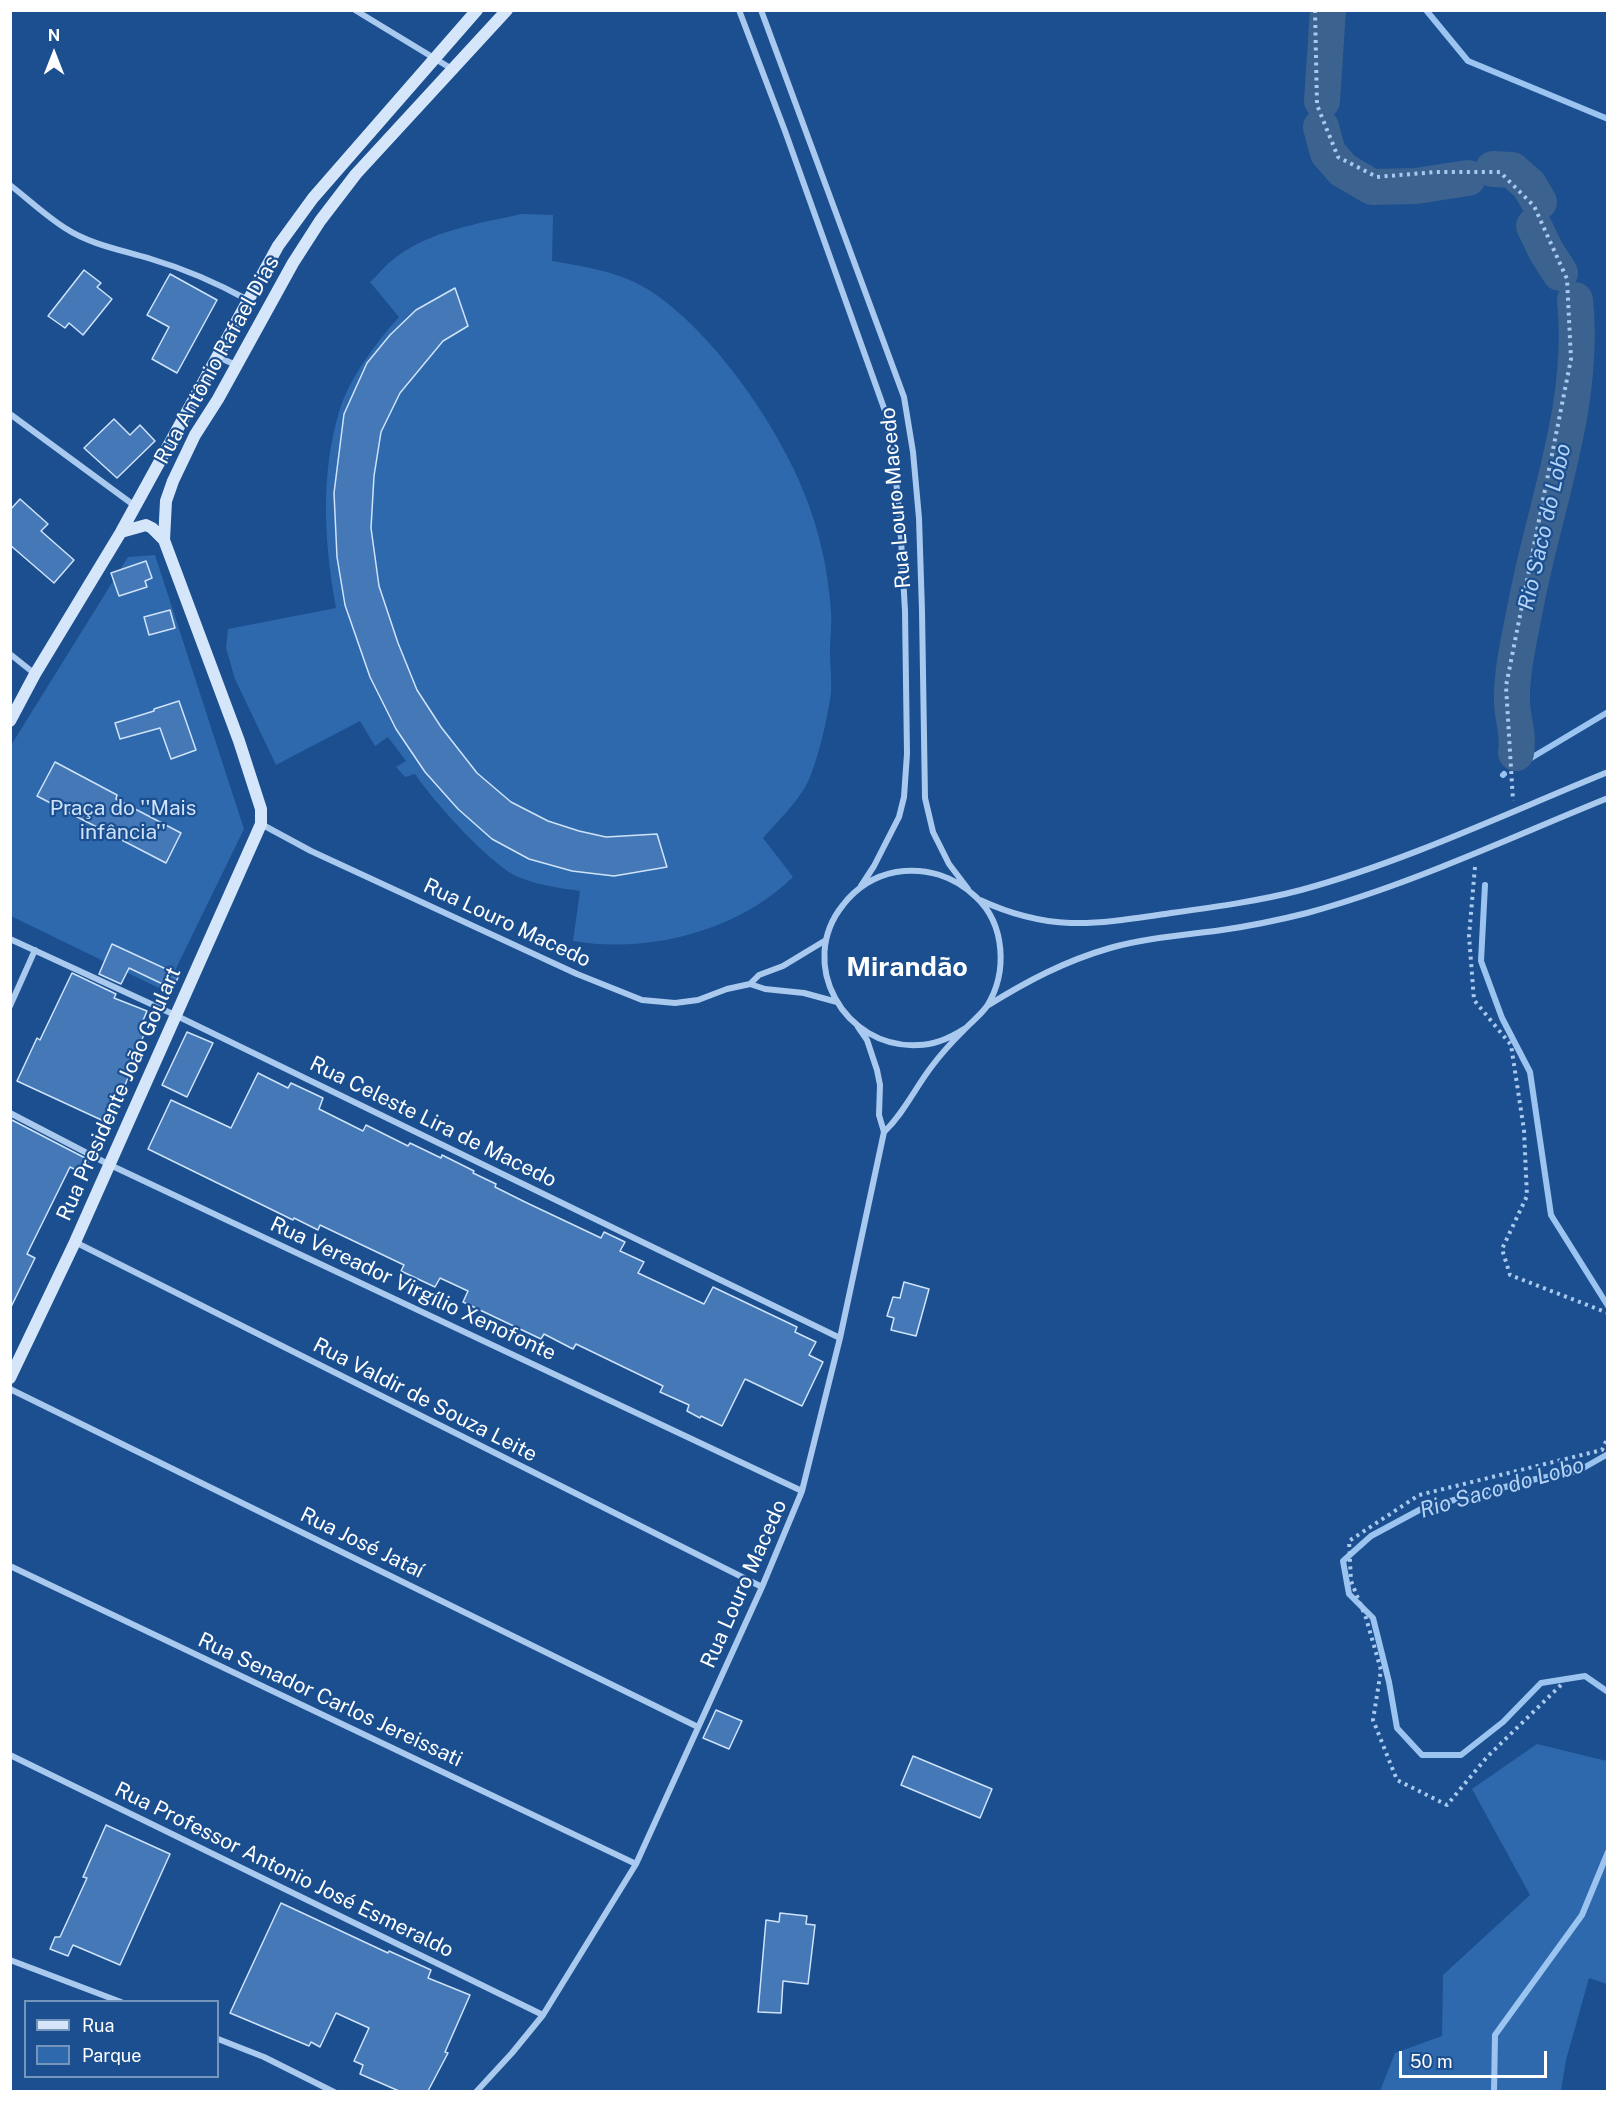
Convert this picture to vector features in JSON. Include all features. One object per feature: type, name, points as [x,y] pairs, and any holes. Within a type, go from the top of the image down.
[{"type":"street","points":[[355,10],[453,69]]},
{"type":"street","name":"Rua Antônio Rafael Dias","points":[[10,721],[35,674],[121,532],[278,246],[313,198],[477,10]]},
{"type":"street","name":"Rua Antônio Rafael Dias","points":[[261,824],[261,809],[239,741],[164,540],[166,501],[195,435],[293,262],[320,221],[356,174],[507,10]]},
{"type":"street","name":"Rua Louro Macedo","points":[[739,10],[785,131],[885,411],[894,460],[905,611],[906,764],[904,796],[899,817],[861,886]]},
{"type":"street","name":"Rua Louro Macedo","points":[[761,10],[904,397],[913,452],[919,518],[925,798],[938,843],[949,864],[968,889]]},
{"type":"street","points":[[10,185],[65,229],[108,249],[191,272],[214,281],[248,300]]},
{"type":"street","points":[[218,357],[236,365]]},
{"type":"street","points":[[10,414],[135,506]]},
{"type":"street","points":[[121,532],[146,525],[164,540]]},
{"type":"street","points":[[10,654],[35,674]]},
{"type":"street","points":[[980,900],[1022,916],[1069,924],[1094,923],[1221,906],[1340,879],[1380,865],[1608,772]]},
{"type":"street","points":[[987,1006],[1030,979],[1072,960],[1145,940],[1225,930],[1305,913],[1389,887],[1608,798]]},
{"type":"street","name":"Rua Louro Macedo","points":[[261,824],[311,851],[577,974],[642,1000],[675,1002],[698,1000],[727,989],[750,984],[765,989],[804,993],[837,1002]]},
{"type":"street","name":"Rua Presidente João Goulart","points":[[10,1378],[75,1242],[261,824]]},
{"type":"street","points":[[907,870],[923,871],[954,880],[968,889],[980,900],[996,928],[1000,944],[999,976],[987,1006],[964,1029],[935,1043],[902,1045],[886,1042],[858,1027],[837,1002],[825,972],[826,940],[831,924],[849,897],[861,886],[875,878],[907,870]]},
{"type":"street","name":"Rua Celeste Lira de Macedo","points":[[10,939],[175,1015],[840,1338]]},
{"type":"street","name":"Rua Louro Macedo","points":[[750,984],[759,975],[783,966],[826,940]]},
{"type":"street","points":[[10,1006],[35,950]]},
{"type":"street","name":"Rua Louro Macedo","points":[[476,2091],[512,2053],[543,2015],[636,1864],[762,1587],[802,1491],[840,1338],[884,1132],[879,1115],[878,1070],[867,1040],[858,1027]]},
{"type":"street","name":"Rua Louro Macedo","points":[[884,1132],[899,1118],[927,1072],[964,1029]]},
{"type":"street","name":"Rua Vereador Virgílio Xenofonte","points":[[10,1113],[108,1164],[802,1491]]},
{"type":"street","name":"Rua Valdir de Souza Leite","points":[[75,1242],[762,1587]]},
{"type":"street","name":"Rua José Jataí","points":[[10,1389],[698,1727]]},
{"type":"street","name":"Rua Senador Carlos Jereissati","points":[[10,1566],[636,1864]]},
{"type":"street","name":"Rua Professor Antonio José Esmeraldo","points":[[10,1755],[543,2015]]},
{"type":"street","points":[[10,1960],[118,2000]]},
{"type":"street","points":[[219,2039],[264,2057],[334,2091]]},
{"type":"path","points":[[1315,10],[1317,105],[1338,157],[1377,177],[1436,172],[1500,172],[1534,206],[1567,279],[1571,359],[1506,686],[1514,810]]},
{"type":"path","points":[[1476,852],[1469,936],[1474,1000],[1511,1045],[1524,1130],[1527,1196],[1502,1249],[1510,1275],[1608,1313]]},
{"type":"path","points":[[1562,1685],[1487,1757],[1447,1804],[1397,1780],[1373,1720],[1381,1670],[1366,1618],[1351,1581],[1349,1541],[1419,1495],[1602,1450],[1608,1437]]},
{"type":"green space","points":[[522,214],[553,215],[552,261],[604,271],[641,285],[679,313],[726,362],[763,415],[793,467],[814,521],[828,580],[831,616],[831,693],[823,735],[806,785],[789,809],[763,838],[793,877],[771,896],[746,912],[691,934],[662,941],[602,944],[573,941],[580,891],[531,882],[516,876],[491,858],[462,830],[415,774],[405,777],[396,767],[406,761],[388,737],[375,746],[360,721],[276,765],[235,679],[226,648],[228,629],[336,608],[329,558],[326,508],[329,458],[334,433],[344,397],[350,385],[373,348],[399,317],[370,282],[390,262],[419,243],[470,225]]},
{"type":"green space","name":"Praça do ''Mais infância''","points":[[155,555],[244,829],[165,991],[11,916],[10,747],[128,557]]},
{"type":"green space","points":[[1537,1744],[1607,1761],[1607,1984],[1589,1978],[1566,2060],[1561,2091],[1380,2091],[1395,2053],[1442,2036],[1443,1975],[1530,1895],[1472,1789]]},
{"type":"building","points":[[84,270],[101,283],[97,287],[112,299],[83,335],[69,323],[65,328],[48,316]]},
{"type":"building","points":[[170,274],[217,300],[177,373],[152,359],[169,327],[147,315]]},
{"type":"building","points":[[455,288],[468,326],[443,341],[400,393],[381,432],[374,476],[371,528],[379,586],[398,643],[417,690],[441,727],[477,773],[511,802],[548,821],[606,837],[657,834],[667,867],[614,876],[572,871],[529,859],[492,839],[458,809],[425,772],[396,729],[370,677],[345,605],[337,557],[334,493],[344,414],[367,363],[390,335],[416,310]]},
{"type":"building","points":[[114,419],[130,435],[140,425],[155,441],[117,478],[84,448]]},
{"type":"building","points":[[20,499],[48,524],[41,531],[74,560],[54,583],[10,545],[10,510]]},
{"type":"building","points":[[146,561],[152,578],[145,581],[147,587],[119,596],[111,573]]},
{"type":"building","points":[[170,610],[175,628],[149,635],[144,617]]},
{"type":"building","points":[[179,701],[196,750],[171,759],[160,728],[120,739],[115,723]]},
{"type":"building","points":[[55,762],[117,795],[116,799],[181,833],[166,863],[37,796]]},
{"type":"building","points":[[112,944],[179,975],[173,989],[129,968],[121,984],[99,974]]},
{"type":"building","points":[[72,973],[116,994],[114,998],[147,1011],[139,1030],[145,1033],[125,1074],[129,1076],[108,1123],[17,1081],[37,1038],[40,1040]]},
{"type":"building","points":[[187,1032],[213,1043],[187,1097],[162,1085]]},
{"type":"building","points":[[258,1073],[288,1088],[291,1083],[323,1098],[319,1109],[363,1131],[366,1125],[408,1146],[410,1143],[441,1158],[442,1155],[474,1171],[473,1173],[496,1184],[495,1187],[525,1202],[601,1238],[604,1232],[625,1242],[620,1251],[644,1262],[638,1273],[704,1304],[713,1287],[797,1327],[795,1332],[816,1342],[809,1355],[823,1362],[802,1406],[745,1379],[722,1426],[701,1416],[700,1418],[687,1411],[689,1405],[660,1392],[663,1386],[576,1344],[573,1349],[544,1334],[541,1339],[463,1302],[468,1291],[440,1278],[435,1287],[401,1271],[404,1265],[320,1225],[318,1230],[294,1218],[293,1220],[148,1149],[171,1100],[231,1128]]},
{"type":"building","points":[[10,1119],[89,1160],[82,1173],[70,1167],[27,1254],[35,1258],[10,1309]]},
{"type":"building","points":[[904,1282],[929,1289],[916,1336],[891,1330],[894,1318],[887,1316],[893,1297],[900,1298]]},
{"type":"building","points":[[716,1710],[742,1721],[729,1749],[703,1738]]},
{"type":"building","points":[[913,1756],[992,1789],[980,1818],[901,1785]]},
{"type":"building","points":[[106,1825],[170,1854],[120,1965],[73,1945],[68,1956],[50,1949],[55,1937],[60,1937],[87,1878],[83,1877]]},
{"type":"building","points":[[281,1903],[388,1953],[389,1951],[431,1970],[428,1978],[470,1995],[445,2052],[448,2053],[428,2091],[399,2091],[360,2074],[363,2065],[354,2061],[369,2028],[336,2013],[320,2047],[311,2042],[309,2046],[230,2013]]},
{"type":"building","points":[[780,1913],[807,1916],[806,1924],[815,1925],[808,1984],[783,1981],[781,2013],[758,2012],[766,1920],[779,1922]]},
{"type":"waterway","name":"Rio Saco do Lobo","points":[[1322,101],[1328,10]]},
{"type":"waterway","points":[[1426,10],[1468,61],[1608,119]]},
{"type":"waterway","name":"Rio Saco do Lobo","points":[[1321,127],[1328,153],[1343,170],[1372,187],[1416,186],[1468,178]]},
{"type":"waterway","name":"Rio Saco do Lobo","points":[[1493,169],[1512,170],[1529,185],[1539,202]]},
{"type":"waterway","name":"Rio Saco do Lobo","points":[[1534,226],[1560,273]]},
{"type":"waterway","name":"Rio Saco do Lobo","points":[[1516,753],[1512,703],[1514,666],[1534,566],[1562,454],[1569,416],[1575,377],[1577,339],[1575,300]]},
{"type":"waterway","points":[[1521,764],[1608,712]]},
{"type":"waterway","name":"Rio Saco do Lobo","points":[[1485,885],[1481,961],[1502,1018],[1530,1072],[1551,1215],[1608,1306]]},
{"type":"waterway","name":"Rio Saco do Lobo","points":[[1608,1454],[1578,1471],[1536,1479],[1423,1508],[1371,1536],[1343,1561],[1349,1594],[1373,1618],[1389,1682],[1397,1728],[1422,1755],[1461,1755],[1503,1722],[1541,1683],[1585,1676],[1608,1692]]},
{"type":"waterway","name":"Rio Saco do Lobo","points":[[1494,2092],[1495,2035],[1582,1915],[1608,1852]]},
{"type":"district","name":"Mirandão","points":[[907,968]]}]
